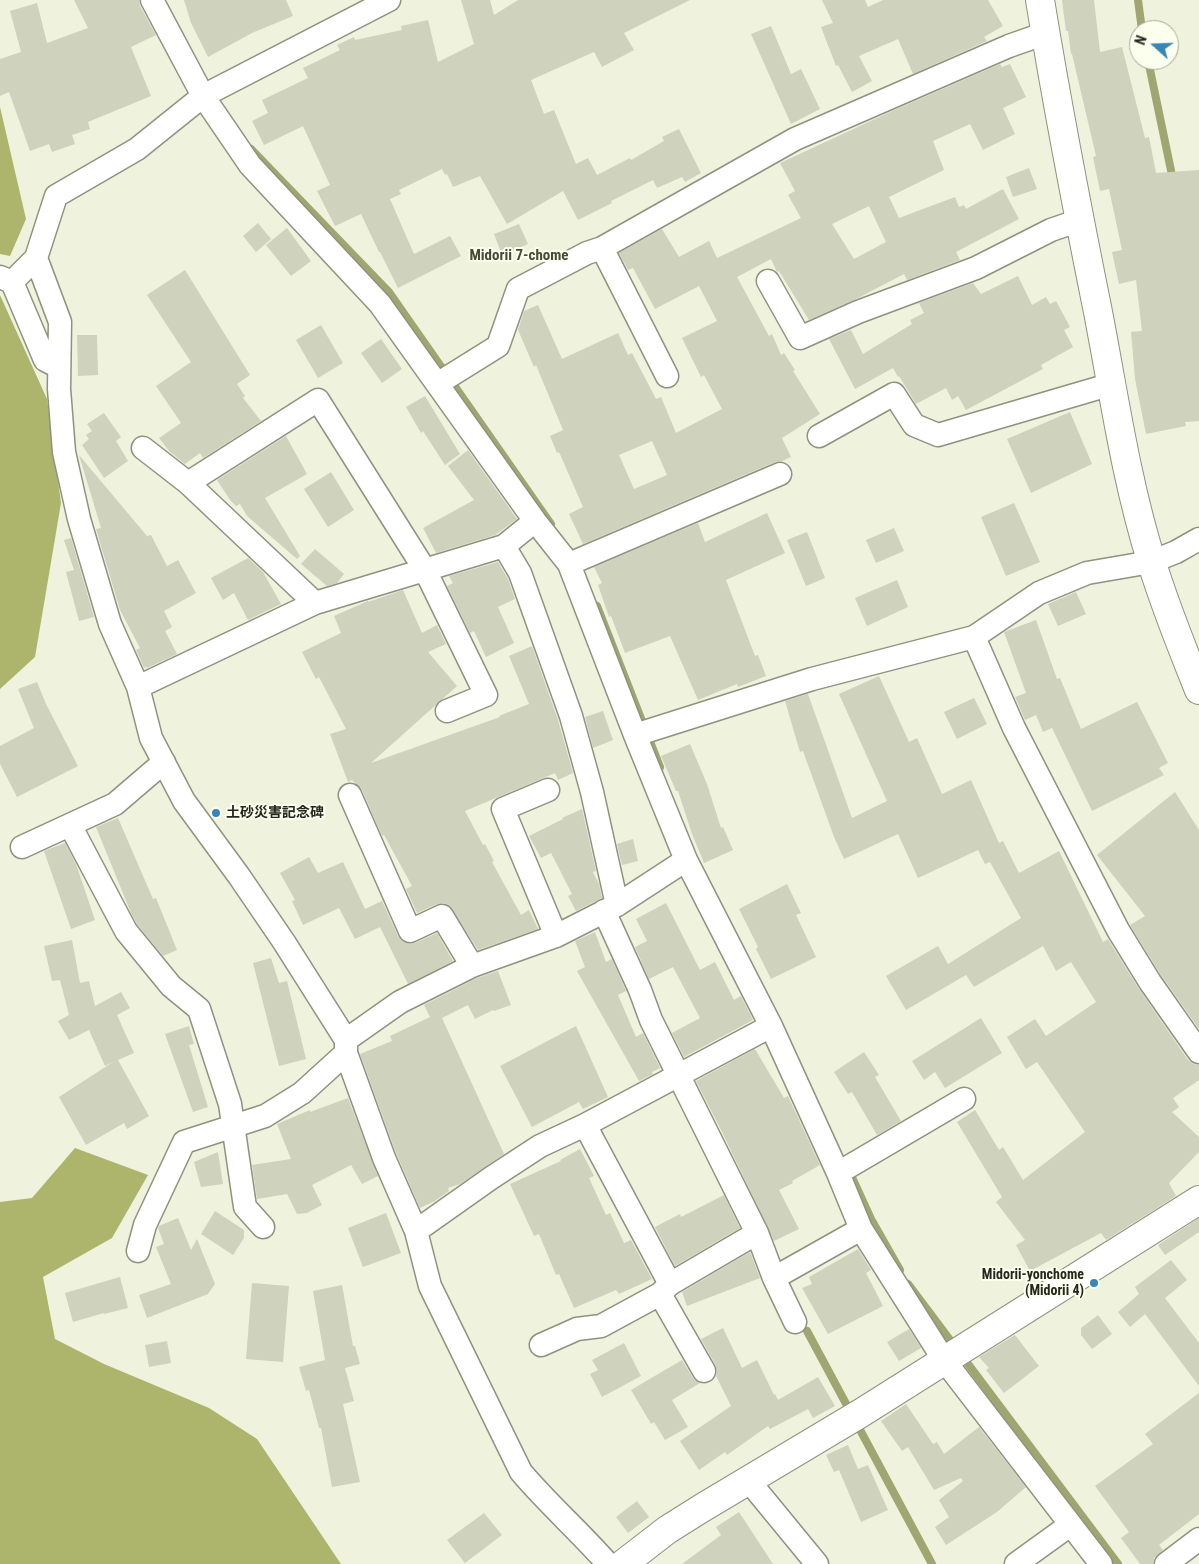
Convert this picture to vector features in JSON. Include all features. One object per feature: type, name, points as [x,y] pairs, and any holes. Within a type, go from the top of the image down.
[{"type":"street","points":[[152,0],[204,96],[250,166],[380,304],[535,521],[569,564],[686,860],[771,1026],[862,1230],[944,1360],[1101,1564]]},
{"type":"street","points":[[59,367],[45,360],[6,280],[36,258],[56,196],[137,149],[204,96],[390,0]]},
{"type":"street","points":[[1040,0],[1125,451],[1151,562],[1199,690]]},
{"type":"street","points":[[437,384],[498,346],[518,289],[587,253],[602,248],[795,139],[1009,46],[1046,33]]},
{"type":"street","points":[[768,280],[800,338],[858,312],[976,268],[1051,230],[1080,220]]},
{"type":"street","points":[[602,248],[667,376]]},
{"type":"street","points":[[36,258],[60,322],[59,389],[64,452],[79,519],[110,624],[138,687],[151,738],[184,801],[279,935],[346,1046],[384,1158],[416,1231],[430,1286],[521,1472],[608,1564]]},
{"type":"street","points":[[819,436],[894,394],[914,425],[938,435],[1112,384]]},
{"type":"street","points":[[188,483],[318,400],[425,570],[486,695],[447,710]]},
{"type":"street","points":[[143,448],[188,483],[315,603]]},
{"type":"street","points":[[569,564],[780,474]]},
{"type":"street","points":[[138,687],[315,603],[504,546],[535,521]]},
{"type":"street","points":[[635,735],[812,679],[974,638],[1039,593],[1087,573],[1151,562],[1176,552],[1199,539]]},
{"type":"street","points":[[504,546],[520,573],[571,716],[592,792],[610,908],[651,1020],[757,1233],[774,1278],[795,1322]]},
{"type":"street","points":[[974,638],[1014,728],[1118,930],[1150,982],[1199,1052]]},
{"type":"street","points":[[22,848],[115,804],[164,762]]},
{"type":"street","points":[[548,790],[504,809],[556,936]]},
{"type":"street","points":[[350,795],[410,931],[442,916],[472,966]]},
{"type":"street","points":[[70,825],[126,931],[172,986],[199,1009],[230,1104],[245,1206],[264,1227]]},
{"type":"street","points":[[138,1251],[145,1225],[184,1142],[234,1128],[265,1116],[302,1093],[346,1046],[400,1002],[472,966],[556,936],[610,908],[686,860]]},
{"type":"street","points":[[416,1231],[540,1146],[585,1125],[771,1026]]},
{"type":"street","points":[[838,1173],[964,1099]]},
{"type":"street","points":[[585,1125],[704,1371]]},
{"type":"street","points":[[623,1564],[668,1530],[861,1413],[1199,1200]]},
{"type":"street","points":[[774,1278],[862,1230]]},
{"type":"street","points":[[541,1345],[577,1329],[601,1326],[757,1233]]},
{"type":"street","points":[[748,1480],[817,1564]]},
{"type":"street","points":[[1016,1564],[1070,1525]]},
{"type":"street","points":[[1166,1564],[1199,1539]]},
{"type":"green space","points":[[0,107],[26,219],[10,256],[0,254]]},
{"type":"green space","points":[[0,295],[47,399],[61,503],[35,657],[0,689]]},
{"type":"green space","points":[[75,1148],[148,1175],[112,1238],[43,1277],[55,1339],[104,1364],[209,1408],[257,1439],[341,1564],[0,1564],[0,1202],[32,1198]]},
{"type":"building","points":[[74,0],[139,0],[140,6],[156,35],[131,47],[151,96],[88,122],[90,129],[72,135],[75,144],[52,152],[49,144],[30,151],[9,92],[0,96],[0,59],[21,52],[10,11],[37,3],[47,43],[88,28]]},
{"type":"building","points":[[184,0],[286,0],[293,16],[252,33],[208,57],[191,23]]},
{"type":"building","points":[[461,0],[490,0],[494,15],[518,0],[690,0],[624,33],[634,50],[602,67],[594,52],[531,80],[544,114],[554,110],[576,164],[588,158],[597,175],[630,158],[631,160],[664,141],[662,137],[679,129],[701,173],[685,182],[682,177],[657,188],[653,180],[578,220],[563,191],[507,224],[480,176],[453,187],[447,174],[445,175],[442,169],[399,190],[401,194],[390,199],[414,254],[450,236],[461,256],[398,288],[361,214],[335,226],[317,191],[330,185],[303,126],[264,145],[252,121],[268,113],[262,100],[308,78],[303,68],[340,50],[337,45],[354,37],[355,40],[402,30],[401,26],[428,20],[438,62],[474,44]]},
{"type":"building","points":[[822,0],[865,0],[868,7],[883,0],[988,0],[1003,26],[984,37],[987,41],[913,74],[898,39],[859,56],[872,81],[852,92],[838,65],[836,66],[821,27],[833,23]]},
{"type":"building","points":[[1062,0],[1094,0],[1100,52],[1122,47],[1145,138],[1149,137],[1156,173],[1199,170],[1199,421],[1185,422],[1186,426],[1146,434],[1135,379],[1131,332],[1142,331],[1136,280],[1119,284],[1112,252],[1122,250],[1109,189],[1100,191],[1093,157],[1096,156],[1071,54]]},
{"type":"building","points":[[771,26],[791,74],[801,69],[820,109],[791,124],[751,34]]},
{"type":"building","points":[[1000,64],[1002,67],[1010,64],[1026,97],[1003,108],[1015,134],[983,150],[970,124],[933,141],[944,170],[889,197],[899,218],[955,197],[959,207],[964,205],[966,209],[1003,189],[1019,219],[956,252],[960,260],[907,280],[904,274],[858,298],[809,320],[779,271],[777,272],[771,259],[737,277],[769,336],[772,334],[781,355],[784,353],[820,414],[782,438],[791,457],[775,462],[583,544],[569,514],[583,507],[550,436],[563,430],[536,365],[534,367],[518,330],[524,311],[538,305],[562,359],[618,333],[628,355],[632,353],[656,399],[661,397],[676,433],[722,409],[704,375],[701,377],[682,338],[717,321],[699,286],[655,309],[633,268],[628,270],[619,253],[662,229],[679,257],[709,241],[717,258],[801,218],[788,195],[795,191],[780,163]],"holes":[[[869,206],[886,242],[854,259],[832,224]],[[652,441],[667,475],[634,489],[619,455]]]},
{"type":"building","points":[[1029,168],[1037,189],[1013,197],[1006,177]]},
{"type":"building","points":[[258,223],[271,239],[256,252],[243,236]]},
{"type":"building","points":[[519,224],[528,244],[502,255],[494,234]]},
{"type":"building","points":[[287,228],[311,261],[291,276],[266,245]]},
{"type":"building","points":[[185,270],[250,375],[237,384],[245,396],[243,398],[261,421],[203,458],[200,453],[185,464],[169,451],[159,438],[181,423],[156,386],[191,362],[147,295]]},
{"type":"building","points":[[1018,276],[1032,305],[1046,297],[1050,304],[1056,301],[1070,327],[1064,330],[1073,347],[1041,365],[1043,369],[966,410],[958,396],[952,400],[946,388],[916,404],[893,368],[855,389],[829,339],[851,330],[863,354],[912,324],[910,320],[924,313],[919,303],[973,283],[981,294]]},
{"type":"building","points":[[321,325],[343,363],[318,378],[296,340]]},
{"type":"building","points":[[77,335],[97,335],[98,375],[78,376]]},
{"type":"building","points":[[381,339],[402,369],[382,383],[361,353]]},
{"type":"building","points":[[425,396],[460,454],[445,465],[423,431],[421,433],[406,407]]},
{"type":"building","points":[[1070,412],[1092,464],[1031,493],[1007,439]]},
{"type":"building","points":[[104,413],[121,437],[116,441],[128,461],[104,478],[82,445],[89,439],[86,435],[92,431],[87,424]]},
{"type":"building","points":[[286,436],[307,474],[265,498],[300,556],[297,559],[247,516],[240,504],[236,506],[217,480]]},
{"type":"building","points":[[468,450],[517,519],[495,535],[436,553],[423,528],[474,500],[448,466]]},
{"type":"building","points":[[79,455],[147,536],[151,535],[167,566],[178,560],[196,593],[164,611],[172,627],[165,631],[177,654],[147,668],[144,668],[136,650],[140,648],[120,610],[96,529],[101,528]]},
{"type":"building","points":[[331,472],[354,510],[328,527],[304,489]]},
{"type":"building","points":[[1014,503],[1040,562],[1006,576],[981,517]]},
{"type":"building","points":[[767,513],[785,553],[726,580],[755,656],[758,655],[766,676],[738,687],[737,684],[698,700],[670,636],[625,653],[611,616],[609,617],[598,585],[602,583],[594,567],[698,523],[705,542]]},
{"type":"building","points":[[894,528],[904,551],[876,563],[866,540]]},
{"type":"building","points":[[807,532],[825,578],[806,586],[787,540]]},
{"type":"building","points":[[71,538],[94,617],[79,621],[66,572],[74,570],[64,540]]},
{"type":"building","points":[[315,549],[344,574],[337,583],[327,586],[301,564]]},
{"type":"building","points":[[248,558],[263,572],[281,604],[248,620],[234,593],[223,600],[211,578]]},
{"type":"building","points":[[498,562],[508,579],[515,599],[498,607],[514,643],[486,657],[474,631],[470,633],[447,586],[453,583],[449,576]]},
{"type":"building","points":[[897,580],[908,607],[867,626],[855,598]]},
{"type":"building","points":[[403,590],[422,633],[437,625],[446,644],[428,652],[457,686],[371,763],[500,717],[529,704],[509,656],[532,646],[558,720],[573,773],[558,780],[555,773],[465,811],[483,845],[485,844],[494,861],[492,862],[521,915],[529,910],[538,929],[478,950],[449,905],[437,904],[417,913],[406,889],[412,886],[384,835],[382,836],[362,790],[352,780],[348,782],[330,734],[346,729],[319,677],[316,679],[302,652],[341,633],[334,616],[368,601]]},
{"type":"building","points":[[1076,592],[1086,614],[1058,626],[1048,604]]},
{"type":"building","points":[[1036,620],[1057,679],[1060,678],[1081,729],[1137,702],[1168,763],[1159,768],[1164,775],[1092,811],[1052,728],[1043,732],[1036,715],[1025,720],[1015,697],[1026,693],[1004,632]]},
{"type":"building","points":[[879,676],[909,742],[917,738],[942,794],[971,780],[999,843],[1003,841],[1019,873],[1059,851],[1103,942],[1108,939],[1139,989],[1188,1060],[1193,1064],[1199,1065],[1199,1080],[1173,1098],[1179,1107],[1172,1112],[1199,1137],[1199,1152],[1169,1183],[1176,1196],[1106,1240],[1101,1233],[1030,1271],[1016,1245],[1025,1240],[996,1202],[1002,1197],[957,1122],[975,1110],[999,1150],[1003,1147],[1023,1180],[1085,1132],[1037,1062],[1026,1069],[1007,1037],[1035,1019],[1046,1036],[1096,1002],[1071,962],[1056,971],[1043,946],[974,987],[966,975],[906,1010],[886,976],[938,946],[948,964],[1021,918],[990,862],[985,864],[978,850],[918,878],[898,834],[844,859],[834,837],[803,751],[800,752],[785,701],[808,694],[852,818],[887,801],[839,694]]},
{"type":"building","points":[[37,682],[46,704],[78,766],[17,797],[0,764],[0,746],[34,728],[18,689]]},
{"type":"building","points":[[974,698],[987,724],[957,739],[944,712]]},
{"type":"building","points":[[603,711],[613,740],[593,748],[585,717]]},
{"type":"building","points":[[690,744],[707,784],[721,828],[723,827],[733,850],[704,863],[678,791],[676,791],[661,756]]},
{"type":"building","points":[[1175,792],[1199,830],[1199,1029],[1161,975],[1130,925],[1145,916],[1097,855]]},
{"type":"building","points":[[582,809],[596,871],[593,872],[599,884],[602,898],[576,911],[568,896],[572,894],[551,853],[541,858],[529,836]]},
{"type":"building","points":[[118,818],[153,899],[156,898],[177,950],[163,956],[137,924],[131,913],[96,827]]},
{"type":"building","points":[[633,839],[638,861],[622,865],[617,844]]},
{"type":"building","points":[[65,843],[76,864],[95,920],[71,929],[44,851]]},
{"type":"building","points":[[309,857],[318,873],[343,862],[365,909],[382,901],[398,936],[408,944],[415,943],[437,933],[453,961],[408,984],[380,927],[355,939],[339,908],[303,925],[292,901],[295,900],[280,873]]},
{"type":"building","points":[[787,884],[801,913],[796,915],[816,957],[771,979],[739,909]]},
{"type":"building","points":[[666,903],[700,970],[715,962],[734,1000],[741,996],[753,1020],[684,1057],[672,1033],[700,1018],[673,967],[649,979],[635,947],[647,941],[636,919]]},
{"type":"building","points":[[595,932],[606,962],[612,959],[626,991],[618,995],[636,1037],[643,1033],[660,1068],[639,1081],[577,971],[585,967],[575,941]]},
{"type":"building","points":[[72,940],[80,983],[89,981],[95,1006],[121,992],[130,1008],[117,1015],[134,1053],[118,1060],[149,1116],[127,1129],[124,1123],[86,1145],[59,1097],[113,1062],[105,1066],[89,1030],[69,1040],[58,1021],[69,1015],[60,980],[52,981],[44,946]]},
{"type":"building","points":[[271,958],[279,983],[287,981],[306,1059],[279,1066],[253,963]]},
{"type":"building","points":[[498,971],[511,1005],[493,1010],[475,1019],[468,1005],[442,1018],[504,1154],[460,1184],[448,1188],[449,1191],[435,1201],[420,1208],[396,1153],[360,1054],[392,1041],[390,1036],[430,1017],[424,1005],[477,978]]},
{"type":"building","points":[[981,1018],[1002,1053],[945,1088],[935,1072],[924,1080],[912,1061]]},
{"type":"building","points":[[189,1026],[194,1044],[189,1045],[208,1107],[193,1112],[165,1034]]},
{"type":"building","points":[[576,1026],[608,1097],[583,1109],[579,1102],[532,1127],[500,1066]]},
{"type":"building","points":[[755,1049],[784,1098],[788,1096],[820,1165],[779,1190],[799,1229],[774,1241],[696,1081]]},
{"type":"building","points":[[864,1052],[879,1075],[875,1077],[901,1121],[877,1135],[852,1092],[848,1094],[834,1072]]},
{"type":"building","points":[[348,1098],[378,1176],[362,1184],[351,1165],[312,1185],[322,1205],[307,1213],[297,1214],[287,1194],[257,1199],[252,1165],[291,1159],[277,1124],[310,1110],[310,1112]]},
{"type":"building","points":[[580,1149],[594,1176],[589,1178],[606,1215],[610,1213],[624,1243],[631,1240],[652,1279],[619,1294],[616,1290],[574,1308],[559,1274],[556,1275],[539,1234],[534,1236],[510,1184],[561,1161]]},
{"type":"building","points":[[218,1152],[223,1184],[201,1187],[194,1162]]},
{"type":"building","points":[[724,1195],[740,1228],[675,1266],[655,1227],[680,1214],[681,1217]]},
{"type":"building","points":[[215,1211],[244,1230],[244,1238],[233,1255],[201,1234]]},
{"type":"building","points":[[386,1213],[401,1253],[363,1267],[348,1228]]},
{"type":"building","points":[[178,1218],[191,1250],[197,1239],[215,1284],[208,1294],[147,1318],[139,1295],[171,1284],[156,1247],[164,1244],[158,1228]]},
{"type":"building","points":[[1199,1218],[1199,1232],[1165,1255],[1158,1245]]},
{"type":"building","points":[[858,1249],[871,1270],[866,1273],[883,1306],[828,1334],[802,1288],[812,1284],[809,1277]]},
{"type":"building","points":[[750,1252],[760,1278],[687,1306],[682,1292]]},
{"type":"building","points":[[1171,1260],[1187,1280],[1165,1298],[1199,1343],[1199,1386],[1145,1314],[1130,1327],[1118,1312],[1139,1294],[1135,1287]]},
{"type":"building","points":[[120,1277],[128,1308],[73,1322],[65,1293]]},
{"type":"building","points":[[252,1283],[289,1286],[283,1362],[246,1359]]},
{"type":"building","points":[[342,1285],[353,1346],[355,1346],[360,1364],[345,1368],[354,1401],[343,1404],[360,1482],[332,1487],[321,1428],[319,1428],[309,1390],[306,1391],[299,1367],[325,1360],[313,1291]]},
{"type":"building","points":[[1098,1315],[1112,1334],[1092,1349],[1081,1335],[1081,1328]]},
{"type":"building","points":[[723,1328],[742,1368],[757,1360],[778,1400],[818,1377],[835,1406],[813,1418],[808,1409],[770,1429],[768,1426],[727,1455],[725,1452],[699,1470],[680,1441],[731,1406],[716,1376],[715,1364],[701,1339]]},
{"type":"building","points":[[909,1329],[921,1348],[899,1361],[887,1342]]},
{"type":"building","points":[[1015,1335],[1039,1366],[1004,1393],[986,1370],[989,1368],[979,1357]]},
{"type":"building","points":[[167,1341],[171,1363],[149,1367],[145,1345]]},
{"type":"building","points":[[624,1343],[641,1376],[602,1397],[590,1374],[598,1370],[592,1360]]},
{"type":"building","points":[[682,1360],[693,1378],[700,1383],[672,1400],[688,1427],[665,1440],[654,1422],[651,1424],[631,1390]]},
{"type":"building","points":[[1199,1393],[1199,1514],[1159,1545],[1163,1550],[1154,1558],[1153,1564],[1140,1564],[1121,1538],[1129,1532],[1095,1486],[1153,1444],[1145,1434]]},
{"type":"building","points":[[906,1404],[933,1444],[937,1442],[944,1454],[979,1427],[1026,1487],[997,1512],[946,1545],[935,1527],[949,1517],[939,1500],[963,1481],[961,1478],[934,1490],[908,1447],[902,1451],[881,1421]]},
{"type":"building","points":[[848,1445],[858,1469],[868,1465],[888,1510],[861,1522],[839,1470],[834,1472],[826,1455]]},
{"type":"building","points":[[637,1501],[649,1517],[628,1533],[616,1517]]},
{"type":"building","points":[[739,1512],[773,1564],[682,1564],[721,1535],[716,1527]]},
{"type":"building","points":[[484,1513],[502,1535],[465,1563],[447,1540]]},
{"type":"waterway","points":[[1138,0],[1141,20]]},
{"type":"waterway","points":[[1150,70],[1173,180]]},
{"type":"waterway","points":[[251,149],[389,292],[551,524]]},
{"type":"waterway","points":[[597,606],[660,767]]},
{"type":"waterway","points":[[850,1173],[871,1219],[900,1270]]},
{"type":"waterway","points":[[908,1284],[1118,1564]]},
{"type":"waterway","points":[[807,1331],[932,1564]]},
{"type":"place","name":"土砂災害記念碑","points":[[216,813]]},
{"type":"place","name":"Midorii-yonchome (Midorii 4)","points":[[1094,1283]]},
{"type":"district","name":"Midorii 7-chome","points":[[519,256]]}]
